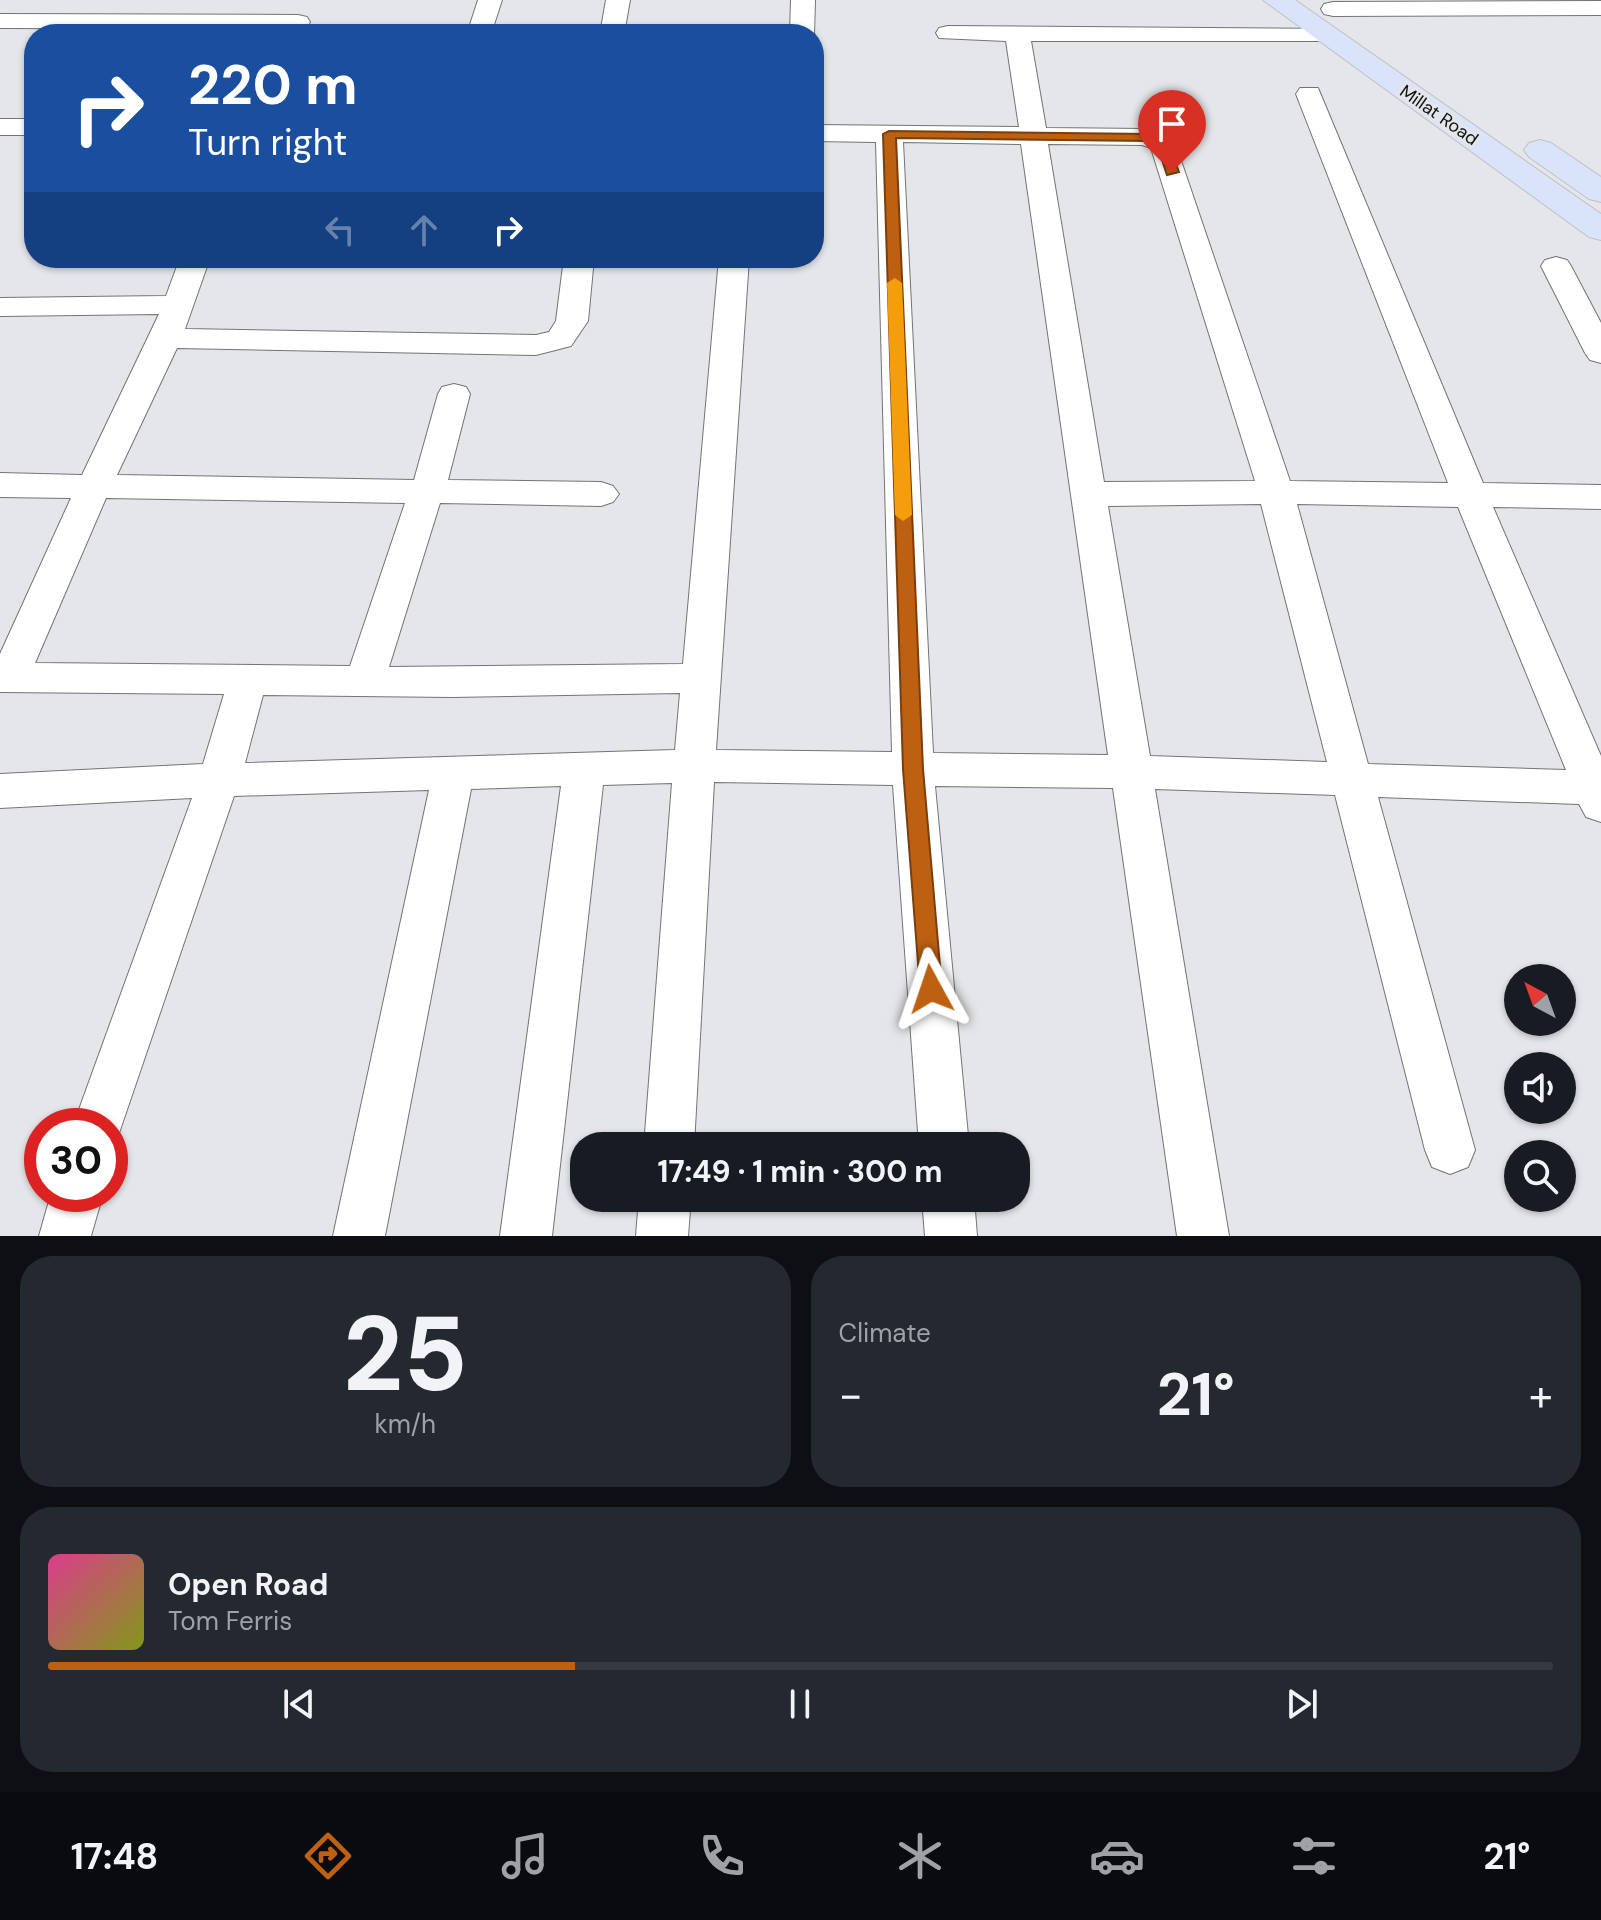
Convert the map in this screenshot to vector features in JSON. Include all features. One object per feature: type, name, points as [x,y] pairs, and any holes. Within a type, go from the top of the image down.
[{"type":"main road","name":"Millat Road","points":[[1277,0],[1326,14],[1486,113]]},
{"type":"main road","name":"Millat Road","points":[[1326,14],[1601,230]]},
{"type":"main road","name":"Millat Road","points":[[1512,131],[1601,192]]},
{"type":"street","points":[[482,24],[490,0]]},
{"type":"street","points":[[614,24],[618,0]]},
{"type":"street","points":[[802,24],[803,0]]},
{"type":"street","points":[[948,33],[1018,35],[1326,14],[1601,8]]},
{"type":"street","points":[[0,21],[300,19]]},
{"type":"street","points":[[1018,35],[1203,1236]]},
{"type":"street","points":[[0,791],[219,780],[694,766],[1130,772],[1353,780],[1599,794],[1471,496],[1309,94]]},
{"type":"street","points":[[1,129],[24,128]]},
{"type":"street","points":[[824,133],[1151,137],[1163,143],[1276,492],[1450,1150]]},
{"type":"street","points":[[889,134],[913,769],[943,1132]]},
{"type":"street","points":[[1556,266],[1601,353]]},
{"type":"street","points":[[191,268],[166,338],[4,677],[452,682],[702,678]]},
{"type":"street","points":[[166,338],[536,345],[560,339],[572,321],[578,268]]},
{"type":"street","points":[[670,1132],[694,766],[733,268]]},
{"type":"street","points":[[0,307],[176,305]]},
{"type":"street","points":[[365,680],[428,486],[454,394]]},
{"type":"street","points":[[0,485],[428,486],[601,494]]},
{"type":"street","points":[[1089,494],[1276,492],[1601,497]]},
{"type":"street","points":[[104,1108],[219,780],[248,678]]},
{"type":"street","points":[[526,1236],[584,769]]},
{"type":"street","points":[[359,1236],[454,772]]},
{"type":"street","points":[[65,1236],[72,1212]]},
{"type":"street","points":[[662,1236],[664,1212]]},
{"type":"street","points":[[949,1212],[951,1236]]},
{"type":"slow traffic","points":[[895,283],[903,515]]},
{"type":"route","points":[[931,989],[913,769],[889,134],[1151,137],[1163,143],[1172,172]]}]
